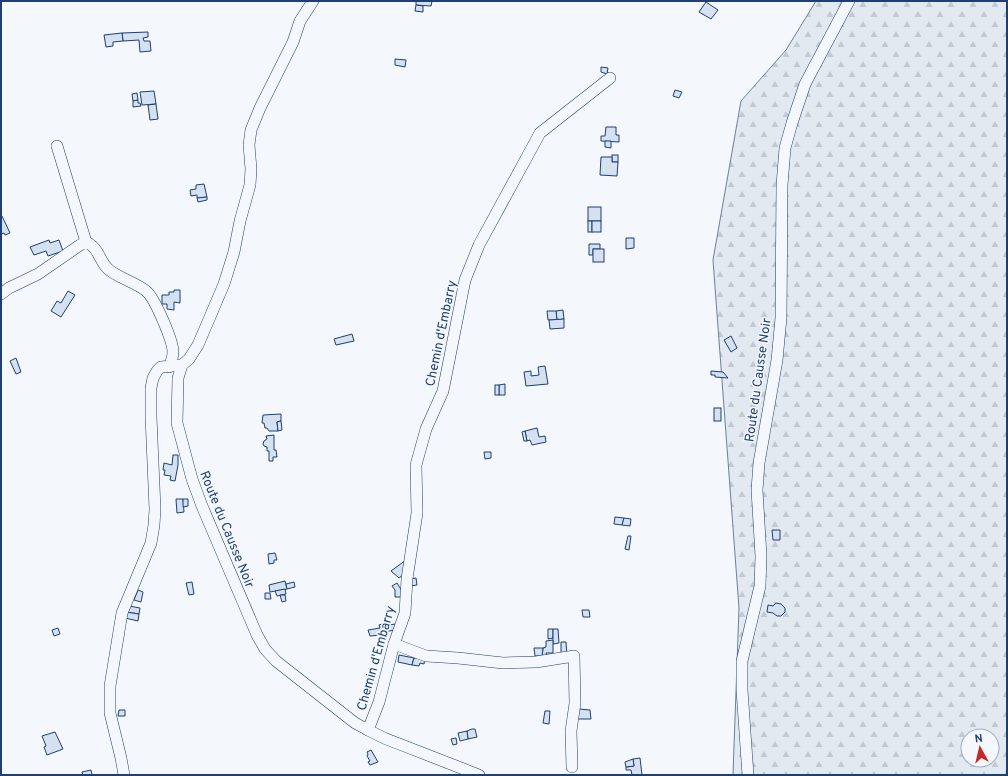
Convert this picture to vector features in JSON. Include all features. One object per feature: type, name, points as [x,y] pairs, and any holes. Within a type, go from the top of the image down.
[{"type":"street","points":[[124,775],[110,713],[110,686],[122,613],[151,544],[154,525],[155,509],[151,417],[151,388],[153,378],[157,371],[162,367],[182,366],[189,359],[198,345],[224,284],[234,252],[240,221],[250,186],[251,170],[249,145],[251,130],[260,108],[293,42],[300,21],[314,1]]},
{"type":"street","name":"Route du Causse Noir","points":[[748,775],[742,690],[742,661],[760,586],[761,556],[757,490],[759,463],[777,360],[781,318],[782,185],[785,148],[805,84],[849,1]]},
{"type":"street","name":"Chemin d'Embarry","points":[[368,730],[379,702],[394,644],[405,613],[407,579],[417,513],[416,465],[426,429],[443,391],[465,280],[479,245],[540,133],[610,78]]},
{"type":"street","points":[[57,146],[86,242]]},
{"type":"street","points":[[1,294],[9,288],[38,274],[80,245],[86,242],[93,245],[107,269],[147,291],[153,300],[159,311],[173,350],[173,358],[169,367]]},
{"type":"street","name":"Route du Causse Noir","points":[[182,366],[178,378],[176,407],[177,423],[192,480],[257,635],[265,649],[276,661],[355,723],[384,738],[479,775]]},
{"type":"street","points":[[394,644],[426,656],[503,663],[536,662],[574,656],[575,704],[571,731],[572,767]]},
{"type":"green space","points":[[816,1],[1007,1],[1007,775],[733,775],[739,608],[713,260],[741,101],[786,50]]},
{"type":"building","points":[[416,1],[432,1],[431,6],[416,5]]},
{"type":"building","points":[[706,2],[718,10],[711,19],[699,12]]},
{"type":"building","points":[[416,5],[423,6],[423,12],[415,11]]},
{"type":"building","points":[[148,32],[148,37],[143,38],[144,41],[150,41],[151,51],[140,52],[139,40],[123,41],[122,33]]},
{"type":"building","points":[[122,33],[123,41],[113,42],[113,46],[106,47],[104,35]]},
{"type":"building","points":[[395,59],[406,60],[405,67],[395,65]]},
{"type":"building","points":[[601,67],[608,68],[607,74],[601,72]]},
{"type":"building","points":[[675,90],[682,92],[679,98],[673,96]]},
{"type":"building","points":[[154,91],[156,104],[142,105],[140,92]]},
{"type":"building","points":[[137,93],[138,100],[133,101],[132,94]]},
{"type":"building","points":[[138,100],[138,103],[140,103],[141,106],[133,107],[133,101]]},
{"type":"building","points":[[156,104],[158,119],[150,120],[148,105]]},
{"type":"building","points":[[606,127],[616,127],[616,135],[619,135],[619,142],[601,141],[601,136],[605,136]]},
{"type":"building","points":[[605,141],[611,141],[611,148],[605,147]]},
{"type":"building","points":[[612,155],[618,155],[618,162],[612,162]]},
{"type":"building","points":[[601,157],[612,157],[612,162],[618,162],[617,176],[600,175]]},
{"type":"building","points":[[204,184],[207,197],[197,198],[197,195],[191,196],[190,190],[196,189],[196,185]]},
{"type":"building","points":[[207,197],[207,200],[198,202],[197,198]]},
{"type":"building","points":[[588,207],[601,207],[601,221],[588,221]]},
{"type":"building","points":[[2,216],[10,233],[5,235],[4,233],[1,234]]},
{"type":"building","points":[[588,221],[592,221],[592,232],[588,232]]},
{"type":"building","points":[[592,221],[601,221],[601,232],[592,232]]},
{"type":"building","points":[[626,238],[634,238],[634,248],[626,249]]},
{"type":"building","points":[[49,240],[50,243],[59,240],[63,251],[48,256],[46,251],[34,255],[30,247]]},
{"type":"building","points":[[589,244],[600,244],[600,249],[593,249],[593,255],[589,255]]},
{"type":"building","points":[[593,249],[604,249],[604,262],[593,262]]},
{"type":"building","points":[[174,290],[180,290],[180,303],[174,302],[174,310],[167,309],[167,304],[162,304],[162,295],[169,295],[169,292],[174,292]]},
{"type":"building","points":[[68,291],[75,295],[61,317],[51,311],[57,301],[61,303]]},
{"type":"building","points":[[563,310],[564,319],[557,320],[556,311]]},
{"type":"building","points":[[547,311],[556,311],[557,320],[548,320]]},
{"type":"building","points":[[564,319],[564,328],[550,329],[549,320]]},
{"type":"building","points":[[352,334],[354,341],[336,345],[334,339]]},
{"type":"building","points":[[731,336],[737,348],[731,352],[724,340]]},
{"type":"building","points":[[16,358],[21,372],[16,374],[10,361]]},
{"type":"building","points":[[545,366],[548,384],[526,386],[524,372],[531,371],[531,376],[539,375],[538,367]]},
{"type":"building","points":[[711,371],[723,372],[728,378],[715,377],[715,375],[711,375]]},
{"type":"building","points":[[505,384],[505,395],[499,395],[499,385]]},
{"type":"building","points":[[495,385],[499,385],[499,395],[495,395]]},
{"type":"building","points":[[714,408],[721,408],[721,421],[714,421]]},
{"type":"building","points":[[281,414],[281,421],[277,422],[278,431],[269,431],[265,428],[264,423],[262,423],[263,415]]},
{"type":"building","points":[[281,421],[282,430],[278,431],[277,422]]},
{"type":"building","points":[[537,428],[539,437],[545,436],[546,442],[532,445],[530,440],[527,441],[525,431]]},
{"type":"building","points":[[525,431],[527,441],[524,441],[522,432]]},
{"type":"building","points":[[274,435],[274,450],[276,450],[277,457],[273,457],[273,461],[269,461],[269,451],[267,451],[267,447],[263,444],[267,439],[266,436]]},
{"type":"building","points":[[484,452],[491,452],[491,458],[485,459]]},
{"type":"building","points":[[173,455],[178,455],[175,481],[170,480],[171,476],[164,475],[165,470],[163,470],[164,463],[172,465]]},
{"type":"building","points":[[176,499],[183,499],[184,512],[177,513]]},
{"type":"building","points":[[183,499],[188,499],[188,506],[183,507]]},
{"type":"building","points":[[615,517],[624,518],[622,525],[614,524]]},
{"type":"building","points":[[624,518],[631,519],[630,526],[622,525]]},
{"type":"building","points":[[772,530],[780,530],[780,540],[773,540]]},
{"type":"building","points":[[628,536],[631,536],[629,550],[625,549]]},
{"type":"building","points":[[275,553],[277,560],[274,560],[274,563],[269,564],[268,554]]},
{"type":"building","points":[[406,560],[407,572],[399,578],[391,571]]},
{"type":"building","points":[[416,578],[417,585],[410,586],[410,579]]},
{"type":"building","points":[[285,581],[287,589],[270,592],[269,585]]},
{"type":"building","points":[[192,582],[194,594],[189,595],[186,583]]},
{"type":"building","points":[[294,582],[295,587],[287,589],[286,584]]},
{"type":"building","points":[[397,583],[405,597],[395,597],[395,590],[392,586]]},
{"type":"building","points":[[285,589],[286,594],[277,596],[275,591]]},
{"type":"building","points":[[138,590],[143,592],[141,602],[134,600]]},
{"type":"building","points":[[265,593],[270,593],[271,599],[265,599]]},
{"type":"building","points":[[280,595],[285,595],[286,601],[282,602]]},
{"type":"building","points":[[776,603],[781,604],[785,608],[785,612],[781,616],[767,612],[768,605],[773,606]]},
{"type":"building","points":[[129,606],[140,608],[139,614],[126,612]]},
{"type":"building","points":[[582,610],[589,610],[590,617],[583,617]]},
{"type":"building","points":[[126,612],[139,614],[138,621],[125,618]]},
{"type":"building","points":[[388,622],[389,625],[395,624],[396,630],[382,632],[382,635],[370,636],[368,630],[380,628],[379,625]]},
{"type":"building","points":[[58,628],[60,634],[54,636],[52,630]]},
{"type":"building","points":[[548,629],[553,629],[553,638],[548,639]]},
{"type":"building","points":[[553,629],[558,629],[559,643],[553,644]]},
{"type":"building","points":[[553,640],[553,653],[546,653],[547,656],[542,656],[543,648],[546,647],[546,641]]},
{"type":"building","points":[[561,642],[566,642],[567,656],[561,653]]},
{"type":"building","points":[[534,648],[543,648],[542,656],[535,656]]},
{"type":"building","points":[[399,655],[414,658],[412,665],[398,662]]},
{"type":"building","points":[[414,658],[425,659],[424,664],[420,663],[419,666],[412,665]]},
{"type":"building","points":[[579,709],[590,710],[591,719],[578,719]]},
{"type":"building","points":[[119,710],[125,710],[125,716],[118,716]]},
{"type":"building","points":[[545,711],[550,711],[549,724],[543,723]]},
{"type":"building","points":[[475,729],[477,737],[468,739],[467,731]]},
{"type":"building","points":[[467,731],[468,739],[460,741],[458,733]]},
{"type":"building","points":[[55,732],[63,749],[47,755],[44,747],[46,746],[42,736]]},
{"type":"building","points":[[456,738],[457,744],[453,745],[451,739]]},
{"type":"building","points":[[371,750],[378,762],[370,765],[368,762],[370,761],[367,756],[367,752]]},
{"type":"building","points":[[640,758],[642,775],[632,775],[631,770],[626,770],[626,767],[634,766],[633,759]]},
{"type":"building","points":[[633,759],[634,766],[626,767],[625,762]]},
{"type":"building","points":[[91,770],[92,775],[83,775],[82,772]]}]
